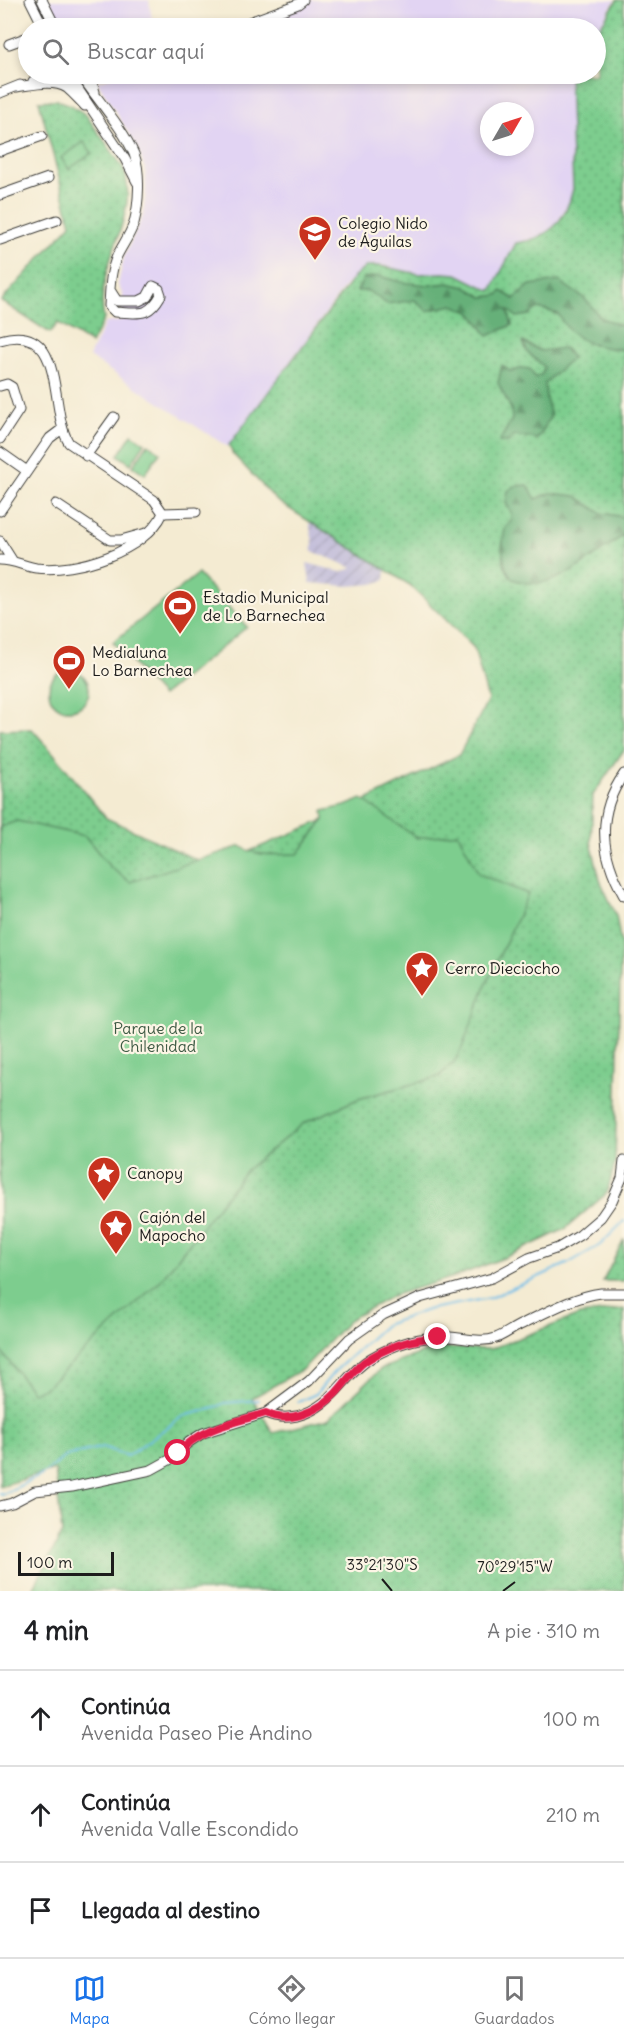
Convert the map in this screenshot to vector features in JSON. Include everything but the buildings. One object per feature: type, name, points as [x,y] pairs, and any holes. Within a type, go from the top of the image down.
[{"type":"street","points":[[30,0],[39,18]]},
{"type":"street","points":[[42,0],[51,18]]},
{"type":"street","points":[[260,18],[303,0]]},
{"type":"street","points":[[9,44],[18,41]]},
{"type":"street","points":[[0,93],[26,84]]},
{"type":"street","points":[[17,87],[39,84]]},
{"type":"street","points":[[52,84],[67,88],[95,115],[130,157]]},
{"type":"street","points":[[75,84],[95,115]]},
{"type":"street","points":[[87,84],[100,103]]},
{"type":"street","points":[[92,84],[100,103],[130,157],[137,182],[138,204],[134,223],[115,262],[110,290],[109,306],[115,312],[146,312],[154,308],[161,295],[159,289],[153,286],[147,297],[139,301],[117,301],[110,290]]},
{"type":"street","points":[[0,151],[42,136]]},
{"type":"street","points":[[0,195],[48,178]]},
{"type":"street","points":[[0,240],[57,220]]},
{"type":"street","points":[[0,340],[27,339],[47,356],[53,372],[62,429],[69,443],[154,500],[163,513]]},
{"type":"street","points":[[0,386],[7,384],[12,387],[19,410],[0,439]]},
{"type":"street","points":[[86,456],[114,417]]},
{"type":"street","points":[[0,511],[50,438],[62,429]]},
{"type":"street","points":[[0,452],[27,471]]},
{"type":"street","points":[[56,504],[110,540],[121,540],[148,533]]},
{"type":"street","points":[[163,513],[196,512]]},
{"type":"street","points":[[0,560],[12,560],[35,568],[56,568],[111,556],[137,542],[148,533],[159,522],[163,513]]},
{"type":"street","points":[[0,541],[12,560]]},
{"type":"street","points":[[624,774],[609,805],[604,832],[607,861],[624,897]]},
{"type":"street","points":[[0,1506],[12,1503],[35,1491],[72,1487],[151,1470],[171,1459],[189,1442],[203,1433],[266,1413],[309,1381],[350,1339],[383,1315],[420,1298],[492,1278],[529,1258],[558,1248],[580,1235],[601,1217],[612,1201],[622,1178],[624,1161]]},
{"type":"street","points":[[266,1413],[274,1417],[287,1418],[318,1407],[337,1392],[354,1370],[363,1363],[383,1351],[404,1343],[438,1337],[475,1340],[495,1338],[533,1318],[583,1298],[600,1293],[624,1293]]},
{"type":"shaded area","points":[[49,0],[149,0],[152,18],[58,18]]},
{"type":"shaded area","points":[[311,0],[615,0],[604,18],[267,18]]},
{"type":"shaded area","name":"Colegio Nido de Águilas","points":[[99,84],[570,84],[572,189],[569,203],[556,224],[531,240],[516,244],[491,291],[453,273],[418,274],[381,265],[369,266],[357,274],[346,285],[228,447],[89,357],[105,323],[121,321],[122,293],[118,285],[124,257],[143,215],[146,191],[145,170],[137,147]]},
{"type":"shaded area","points":[[309,522],[386,570],[385,580],[373,584],[348,586],[310,583],[307,563],[341,572],[353,568],[312,551],[313,543]]},
{"type":"green space","points":[[617,0],[624,0],[624,750],[593,795],[591,842],[600,880],[616,915],[621,944],[615,1163],[607,1193],[565,1229],[506,1257],[457,1276],[394,1295],[350,1319],[303,1369],[252,1398],[273,1433],[328,1419],[381,1369],[434,1348],[490,1349],[580,1315],[624,1309],[624,1591],[32,1591],[62,1533],[55,1470],[0,1486],[0,730],[32,729],[106,818],[212,867],[338,814],[459,755],[488,700],[474,648],[410,585],[277,501],[233,454],[229,445],[354,277],[367,266],[380,266],[419,274],[457,274],[491,291],[516,243],[547,233],[561,219],[573,189],[569,84],[606,84],[606,18]]},
{"type":"green space","points":[[57,100],[71,105],[86,115],[122,166],[127,184],[127,203],[123,222],[105,279],[102,299],[104,319],[91,344],[58,323],[50,333],[1,301],[71,224],[39,101]]},
{"type":"green space","points":[[84,142],[92,153],[69,169],[61,158]]},
{"type":"green space","points":[[379,276],[401,282],[428,285],[448,283],[466,287],[483,297],[498,295],[502,291],[514,299],[530,285],[559,281],[585,299],[601,318],[624,326],[624,350],[594,345],[585,341],[570,331],[558,314],[538,308],[529,315],[517,317],[508,310],[512,325],[488,336],[472,313],[453,305],[427,311],[415,300],[387,304],[368,291],[357,291],[364,278]]},
{"type":"green space","points":[[523,342],[541,351],[564,348],[572,358],[545,383],[551,416],[537,439],[514,436],[508,442],[499,442],[512,419],[511,409],[498,383],[502,365],[511,372],[522,368],[530,369],[535,378],[542,374],[544,367],[527,352]]},
{"type":"green space","points":[[132,434],[145,443],[131,464],[118,455]]},
{"type":"green space","points":[[148,444],[160,452],[145,474],[133,466]]},
{"type":"green space","points":[[528,485],[536,499],[551,493],[576,496],[601,513],[624,517],[624,535],[580,566],[556,579],[531,583],[512,579],[505,567],[502,547],[505,528],[512,520],[512,514],[506,503],[508,491],[515,486]]},
{"type":"green space","name":"Estadio Municipal de Lo Barnechea","points":[[198,574],[247,627],[162,696],[113,642]]},
{"type":"green space","name":"Medialuna Lo Barnechea","points":[[69,670],[77,671],[83,676],[88,682],[88,698],[83,704],[77,709],[69,710],[61,709],[55,704],[50,698],[49,690],[50,682],[55,676],[61,671]]},
{"type":"green space","name":"Parque de la Chilenidad","points":[[362,799],[417,838],[458,833],[479,874],[528,894],[486,985],[462,1048],[454,1062],[438,1077],[358,1099],[304,1123],[246,1170],[160,1281],[47,1386],[33,1393],[0,1349],[0,827],[17,821],[85,836],[110,867],[130,882],[241,846],[260,854],[298,854],[324,820],[323,811]]},
{"type":"green space","points":[[624,1239],[624,1281],[603,1281]]},
{"type":"waterway","points":[[298,1402],[316,1394],[334,1372],[385,1325],[430,1309],[490,1298],[536,1278],[600,1245],[624,1221]]},
{"type":"waterway","points":[[0,1493],[3,1494],[42,1475],[66,1456],[103,1447],[127,1456],[183,1416],[215,1408],[224,1403],[259,1400]]},
{"type":"place","name":"Colegio Nido de Águilas","points":[[315,261]]},
{"type":"place","name":"Estadio Municipal de Lo Barnechea","points":[[180,635]]},
{"type":"place","name":"Medialuna Lo Barnechea","points":[[69,690]]},
{"type":"place","name":"Cerro Dieciocho","points":[[422,997]]},
{"type":"place","name":"Canopy","points":[[104,1202]]},
{"type":"place","name":"Cajón del Mapocho","points":[[116,1255]]},
{"type":"route","points":[[178,1453],[198,1435],[234,1422],[266,1413],[274,1417],[287,1418],[311,1411],[331,1398],[354,1370],[373,1357],[404,1343],[438,1337]]}]
